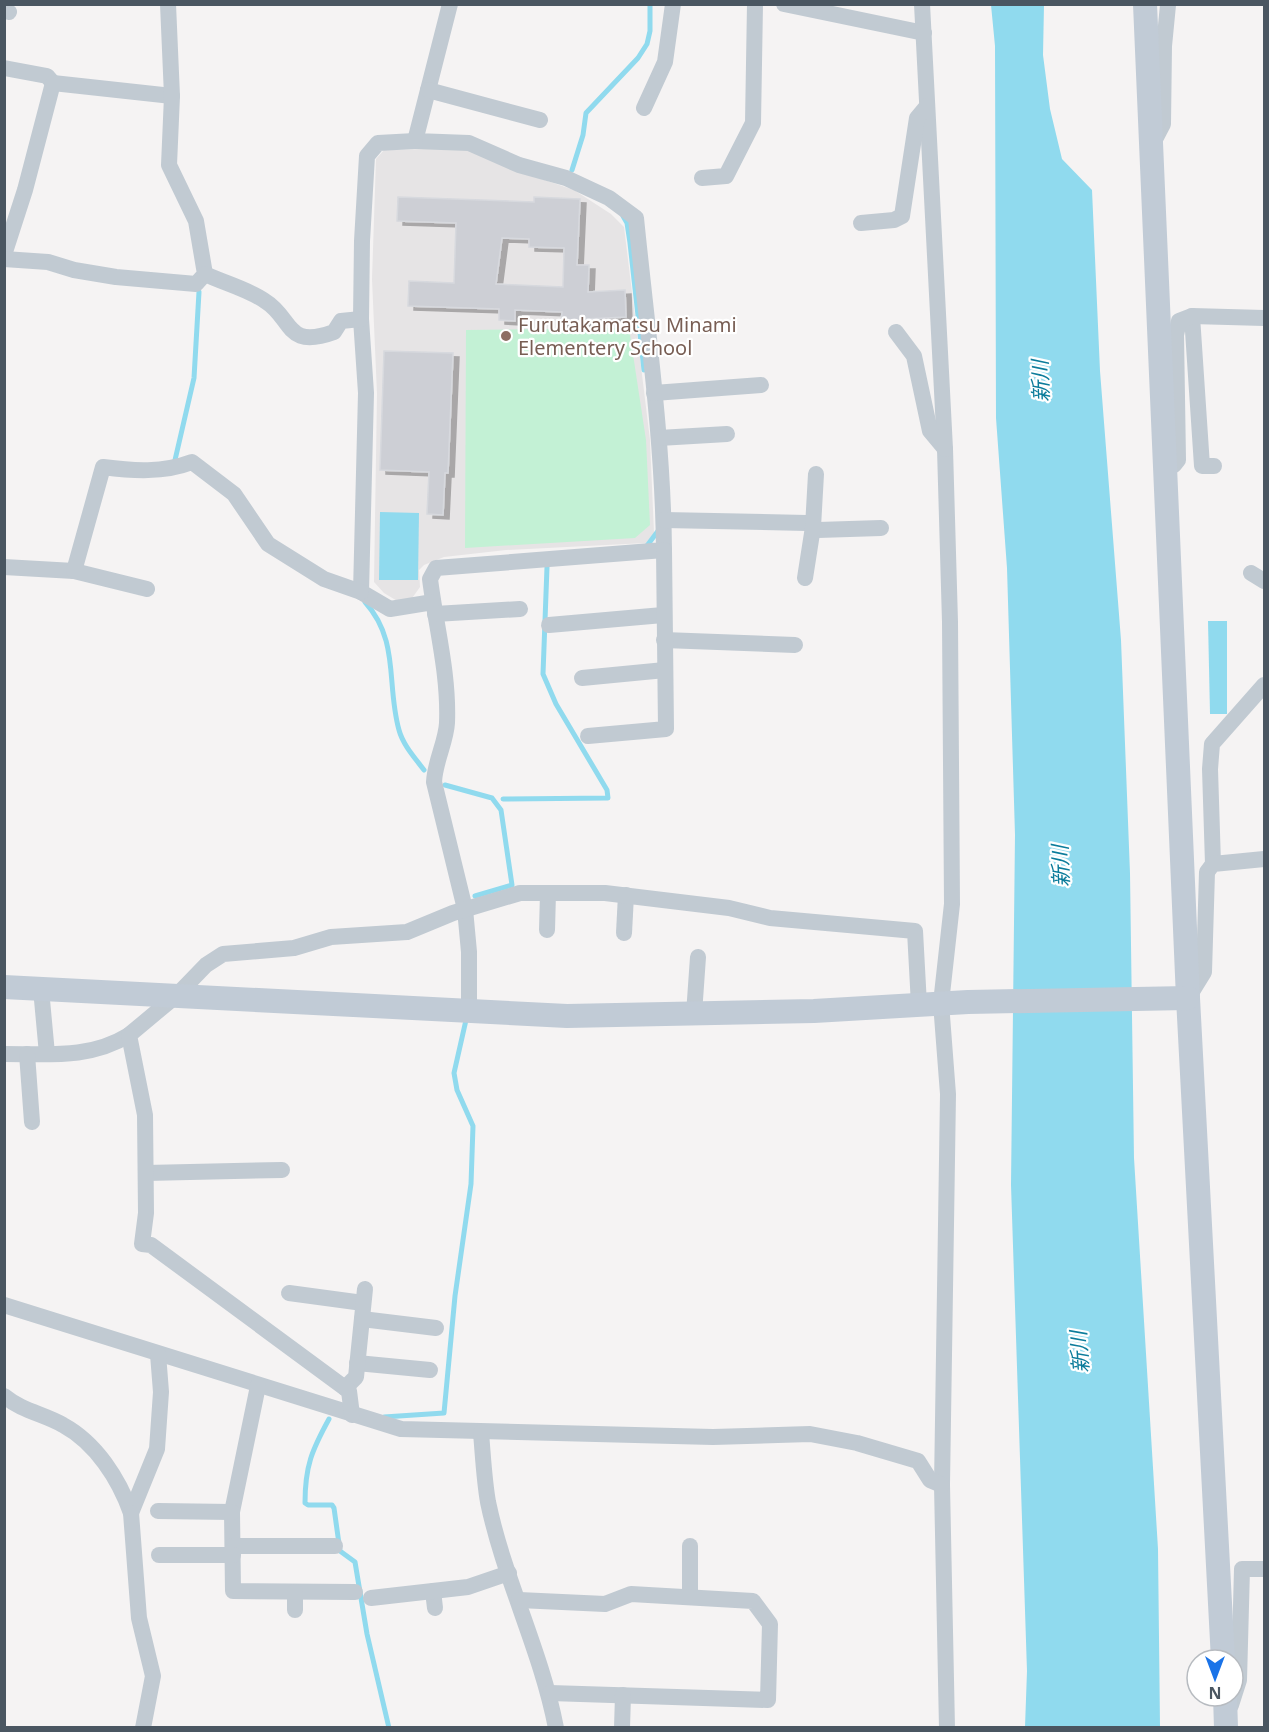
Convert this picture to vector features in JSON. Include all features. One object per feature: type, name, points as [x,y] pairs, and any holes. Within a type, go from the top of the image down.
[{"type":"street","points":[[168,4],[172,96],[169,165],[196,221],[205,274]]},
{"type":"street","points":[[415,141],[450,4]]},
{"type":"street","points":[[644,108],[665,62],[673,4]]},
{"type":"street","points":[[702,178],[726,176],[753,123],[756,4]]},
{"type":"street","points":[[784,4],[855,12],[924,33]]},
{"type":"street","points":[[922,4],[945,449],[950,622],[952,904],[930,1004]]},
{"type":"street","points":[[1145,4],[1167,466],[1186,998],[1222,1648]]},
{"type":"street","points":[[1151,146],[1163,124],[1164,46],[1168,5]]},
{"type":"street","points":[[4,68],[47,76],[53,83],[172,96]]},
{"type":"street","points":[[53,83],[25,190],[4,257],[48,262],[74,270],[116,277],[196,284],[205,274]]},
{"type":"street","points":[[428,90],[540,120]]},
{"type":"street","points":[[861,223],[894,220],[902,216],[917,118],[927,106]]},
{"type":"street","points":[[361,592],[366,393],[361,319],[362,241],[367,156],[378,143],[415,141],[469,143],[519,165],[566,178],[609,198],[636,218],[659,438],[664,520],[663,615],[666,729],[588,736]]},
{"type":"street","points":[[205,274],[267,302],[290,330],[308,337],[334,332],[340,321],[361,319]]},
{"type":"street","points":[[1167,466],[1174,465],[1178,460],[1179,451],[1176,335],[1179,321],[1192,316],[1264,318]]},
{"type":"street","points":[[1192,316],[1202,466],[1214,466]]},
{"type":"street","points":[[897,332],[914,356],[930,431],[945,449]]},
{"type":"street","points":[[654,393],[693,392],[761,385]]},
{"type":"street","points":[[659,438],[727,434]]},
{"type":"street","points":[[74,572],[103,466],[134,471],[172,469],[192,462],[234,494],[268,544],[324,579],[361,592],[390,609],[520,609]]},
{"type":"street","points":[[806,578],[813,527],[816,474]]},
{"type":"street","points":[[664,520],[807,523],[818,530],[881,528]]},
{"type":"street","points":[[469,1011],[469,952],[465,909],[434,782],[435,762],[446,727],[447,695],[430,579],[436,568],[664,550]]},
{"type":"street","points":[[4,567],[74,572],[147,589]]},
{"type":"street","points":[[549,625],[663,615]]},
{"type":"street","points":[[664,640],[795,645]]},
{"type":"street","points":[[582,678],[665,670]]},
{"type":"street","points":[[1186,998],[1204,972],[1204,883],[1206,872],[1213,864],[1210,769],[1212,744],[1264,685]]},
{"type":"street","points":[[1213,864],[1264,859]]},
{"type":"street","points":[[4,1054],[92,1052],[110,1047],[129,1035],[177,995],[206,965],[224,954],[294,948],[331,937],[406,933],[465,909],[520,892],[626,895],[729,908],[770,918],[915,931],[948,1094],[942,1485],[947,1728]]},
{"type":"street","points":[[547,930],[548,892]]},
{"type":"street","points":[[624,933],[626,895]]},
{"type":"street","points":[[694,1014],[698,957]]},
{"type":"street","points":[[4,987],[567,1016],[694,1014],[968,1002],[1186,998]]},
{"type":"street","points":[[41,989],[47,1054]]},
{"type":"street","points":[[129,1035],[145,1115],[146,1213],[142,1244],[151,1245],[349,1391],[352,1415]]},
{"type":"street","points":[[27,1054],[32,1122]]},
{"type":"street","points":[[146,1173],[282,1170]]},
{"type":"street","points":[[289,1293],[363,1303],[436,1328]]},
{"type":"street","points":[[345,1388],[356,1377],[363,1303]]},
{"type":"street","points":[[4,1305],[401,1429],[481,1433],[671,1434],[713,1437],[810,1434],[857,1443],[918,1461],[930,1480],[942,1485]]},
{"type":"street","points":[[131,1513],[157,1449],[161,1392],[158,1354]]},
{"type":"street","points":[[357,1363],[430,1370]]},
{"type":"street","points":[[258,1386],[232,1512],[233,1591],[434,1599],[509,1573]]},
{"type":"street","points":[[4,1396],[27,1410],[64,1425],[87,1443],[110,1469],[124,1492],[131,1513],[138,1618],[153,1676],[143,1728]]},
{"type":"street","points":[[481,1433],[488,1501],[509,1573],[550,1693],[556,1728]]},
{"type":"street","points":[[158,1511],[232,1512]]},
{"type":"street","points":[[159,1555],[335,1546]]},
{"type":"street","points":[[690,1546],[690,1597]]},
{"type":"street","points":[[1240,1648],[1242,1569],[1264,1569]]},
{"type":"street","points":[[295,1592],[295,1610]]},
{"type":"street","points":[[519,1600],[605,1604],[631,1594],[753,1601],[770,1624],[768,1701],[550,1693]]},
{"type":"street","points":[[622,1728],[623,1695]]},
{"type":"street","points":[[1227,1708],[1235,1728]]},
{"type":"shaded area","name":"Furutakamatsu Minami Elementery School","points":[[466,148],[518,171],[574,190],[611,214],[624,227],[650,440],[654,533],[646,543],[506,550],[444,557],[424,565],[419,570],[420,587],[410,601],[399,602],[384,593],[374,582],[377,394],[372,279],[376,159],[384,150]]},
{"type":"green space","points":[[629,328],[646,440],[650,525],[635,538],[465,548],[466,330]]},
{"type":"water","name":"新川","points":[[991,5],[1044,5],[1043,55],[1050,109],[1062,159],[1092,190],[1100,371],[1121,640],[1130,873],[1134,1158],[1158,1549],[1160,1727],[1025,1727],[1027,1671],[1011,1185],[1015,835],[1007,568],[996,418],[995,46]]},
{"type":"water","points":[[380,512],[419,513],[418,580],[379,580]]},
{"type":"water","points":[[1208,621],[1227,621],[1227,714],[1210,714]]},
{"type":"building","points":[[398,197],[534,202],[534,197],[580,199],[577,265],[589,265],[588,292],[625,290],[626,317],[587,319],[586,325],[561,324],[562,312],[515,310],[515,321],[499,320],[499,309],[408,306],[409,281],[454,283],[456,223],[397,221]],"holes":[[[502,238],[529,239],[529,247],[564,248],[563,287],[496,284]]]},
{"type":"building","points":[[384,351],[453,353],[448,473],[445,473],[443,515],[427,514],[429,472],[380,470]]},
{"type":"waterway","points":[[572,170],[583,135],[586,113],[638,58],[647,44],[650,31],[650,4]]},
{"type":"waterway","points":[[623,216],[627,223],[630,243],[644,370]]},
{"type":"waterway","points":[[179,463],[175,460],[194,378],[199,292]]},
{"type":"waterway","points":[[646,547],[658,531]]},
{"type":"waterway","points":[[503,799],[608,798],[607,790],[556,704],[543,674],[547,567]]},
{"type":"waterway","points":[[365,602],[376,617],[388,648],[395,713],[401,736],[424,770]]},
{"type":"waterway","points":[[445,785],[492,798],[501,810],[512,885],[475,896]]},
{"type":"waterway","points":[[384,1417],[444,1413],[455,1296],[471,1184],[473,1126],[457,1090],[454,1073],[466,1020]]},
{"type":"waterway","points":[[329,1419],[311,1459],[306,1479],[305,1503],[332,1505],[340,1551],[355,1562],[367,1634],[389,1728]]},
{"type":"place","name":"Furutakamatsu Minami Elementery School","points":[[506,336]]}]
